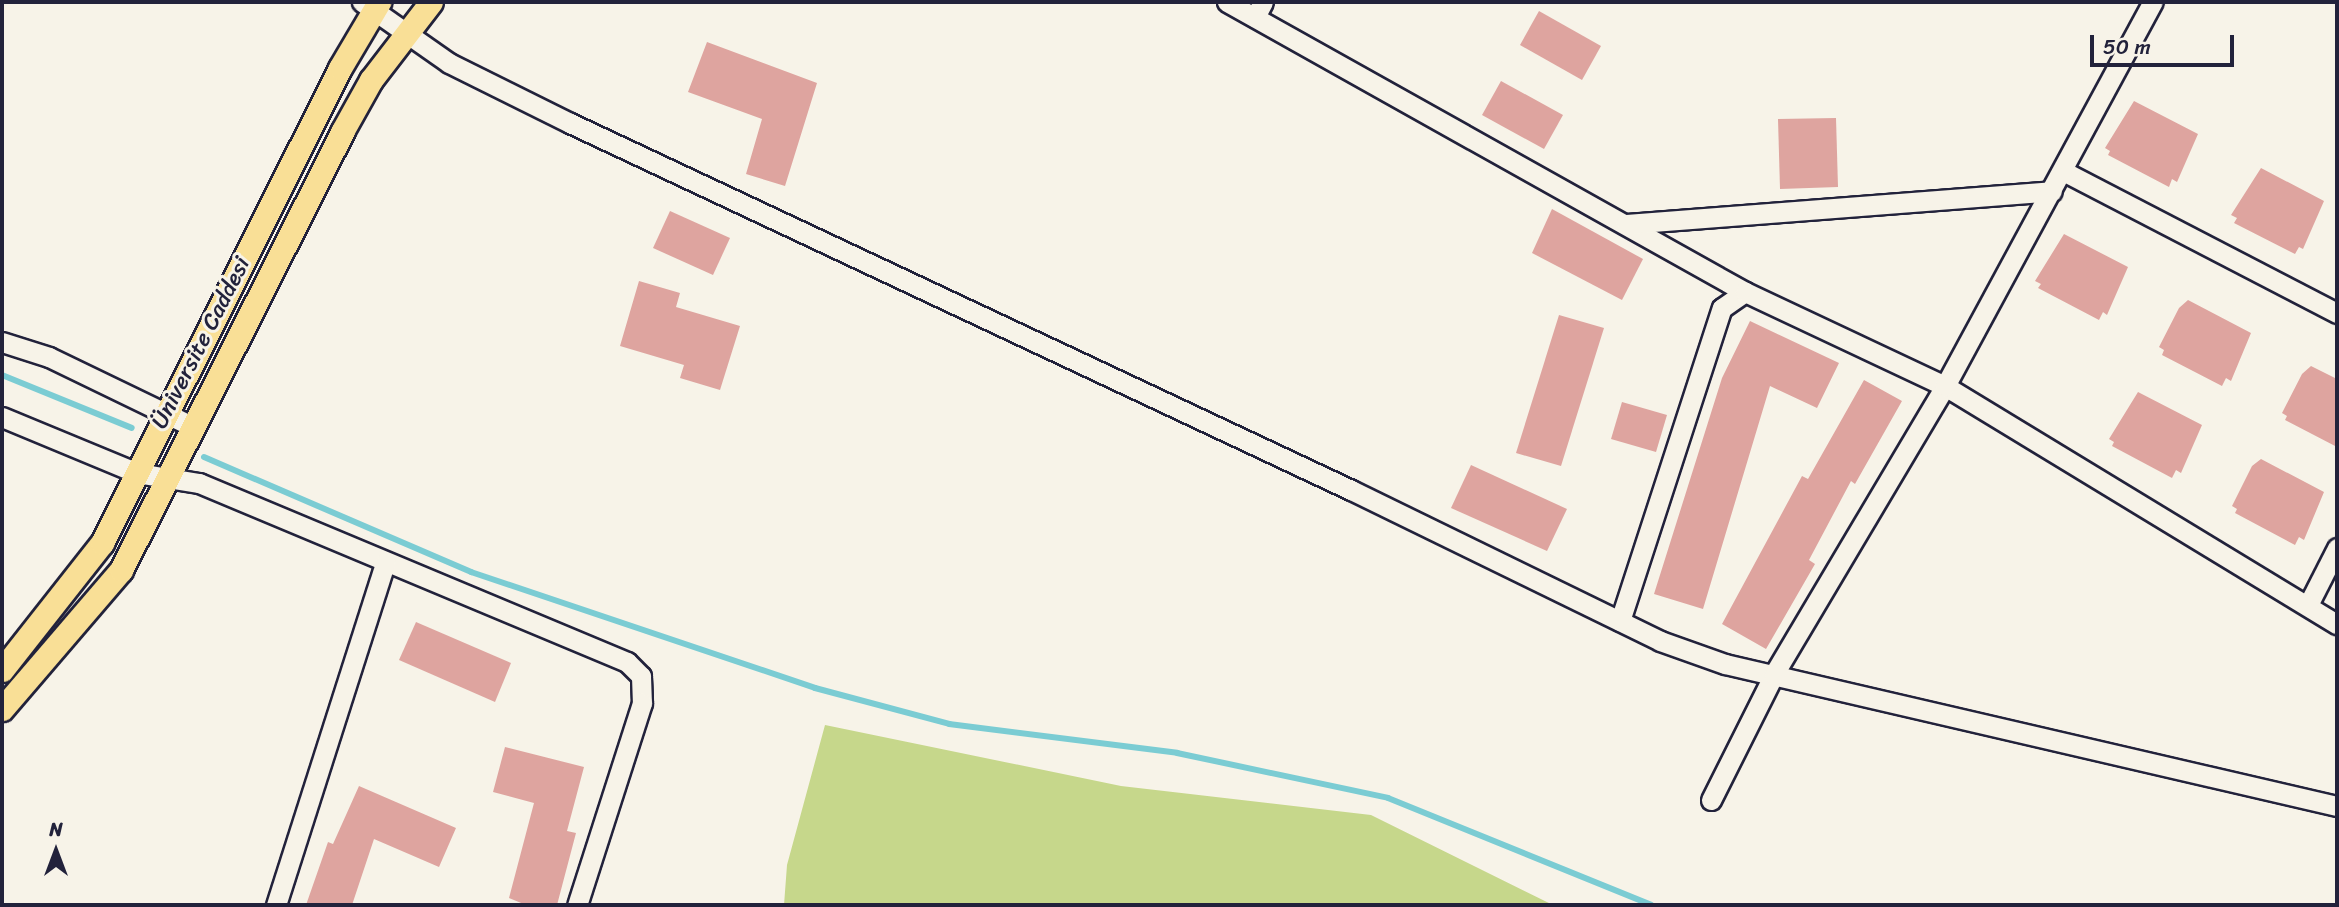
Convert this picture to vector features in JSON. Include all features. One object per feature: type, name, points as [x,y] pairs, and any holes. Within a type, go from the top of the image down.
[{"type":"main road","points":[[2,709],[121,570],[342,132],[371,80],[431,2]]},
{"type":"main road","name":"Üniversite Caddesi","points":[[2,670],[102,543],[164,413],[372,4]]},
{"type":"street","points":[[1227,2],[1259,10],[1745,292],[1945,386],[2337,624]]},
{"type":"street","points":[[1711,800],[1774,674],[1945,386],[2152,2]]},
{"type":"street","points":[[372,4],[449,63],[570,123],[1351,490],[1620,621],[1725,664],[2337,806]]},
{"type":"street","points":[[2063,171],[2337,313]]},
{"type":"street","points":[[1626,224],[2052,191]]},
{"type":"street","points":[[1620,621],[1722,308],[1745,292]]},
{"type":"street","points":[[2,342],[49,357],[194,427]]},
{"type":"street","points":[[2,416],[137,473],[167,480],[199,483],[626,662],[641,676],[642,702],[578,905]]},
{"type":"street","points":[[2308,605],[2337,548]]},
{"type":"street","points":[[276,905],[386,563]]},
{"type":"green space","points":[[825,725],[1121,786],[1371,815],[1553,905],[784,905],[787,865]]},
{"type":"building","points":[[1539,11],[1601,46],[1582,80],[1520,45]]},
{"type":"building","points":[[707,42],[817,83],[785,186],[746,174],[762,119],[688,92]]},
{"type":"building","points":[[1501,81],[1563,115],[1544,149],[1482,115]]},
{"type":"building","points":[[2134,101],[2198,134],[2177,182],[2172,179],[2169,187],[2108,155],[2110,151],[2105,148]]},
{"type":"building","points":[[1836,118],[1838,187],[1780,189],[1778,119]]},
{"type":"building","points":[[2261,168],[2324,201],[2303,249],[2299,247],[2295,254],[2234,223],[2237,218],[2231,215]]},
{"type":"building","points":[[1552,209],[1643,259],[1622,300],[1532,253]]},
{"type":"building","points":[[670,211],[730,238],[713,275],[653,248]]},
{"type":"building","points":[[2064,234],[2128,267],[2107,315],[2103,312],[2099,320],[2038,288],[2041,284],[2035,281]]},
{"type":"building","points":[[639,281],[680,293],[676,307],[740,326],[720,390],[680,378],[684,365],[620,346]]},
{"type":"building","points":[[2188,300],[2251,333],[2231,381],[2226,378],[2222,386],[2162,355],[2164,350],[2159,347],[2179,308]]},
{"type":"building","points":[[1559,315],[1604,328],[1561,466],[1516,453]]},
{"type":"building","points":[[1750,321],[1839,363],[1817,408],[1770,386],[1703,609],[1654,594],[1722,378]]},
{"type":"building","points":[[2311,366],[2337,379],[2337,447],[2285,420],[2287,416],[2282,413],[2302,374]]},
{"type":"building","points":[[1864,380],[1902,401],[1855,484],[1851,481],[1809,560],[1815,564],[1766,649],[1722,624],[1802,476],[1808,479]]},
{"type":"building","points":[[2138,392],[2202,425],[2181,473],[2176,470],[2172,478],[2112,446],[2114,442],[2109,439]]},
{"type":"building","points":[[1622,402],[1667,415],[1656,452],[1611,439]]},
{"type":"building","points":[[2261,459],[2324,492],[2304,540],[2299,537],[2295,545],[2235,513],[2237,509],[2232,506],[2252,466]]},
{"type":"building","points":[[1471,465],[1567,509],[1547,551],[1451,508]]},
{"type":"building","points":[[416,622],[511,663],[495,702],[399,660]]},
{"type":"building","points":[[505,747],[584,767],[567,831],[576,833],[557,905],[526,905],[509,898],[534,803],[493,792]]},
{"type":"building","points":[[359,786],[456,828],[439,867],[374,839],[352,905],[306,905],[328,842],[333,844]]},
{"type":"waterway","points":[[2,375],[132,428]]},
{"type":"waterway","points":[[204,457],[471,572],[815,688],[949,724],[1177,753],[1388,798],[1651,905]]}]
